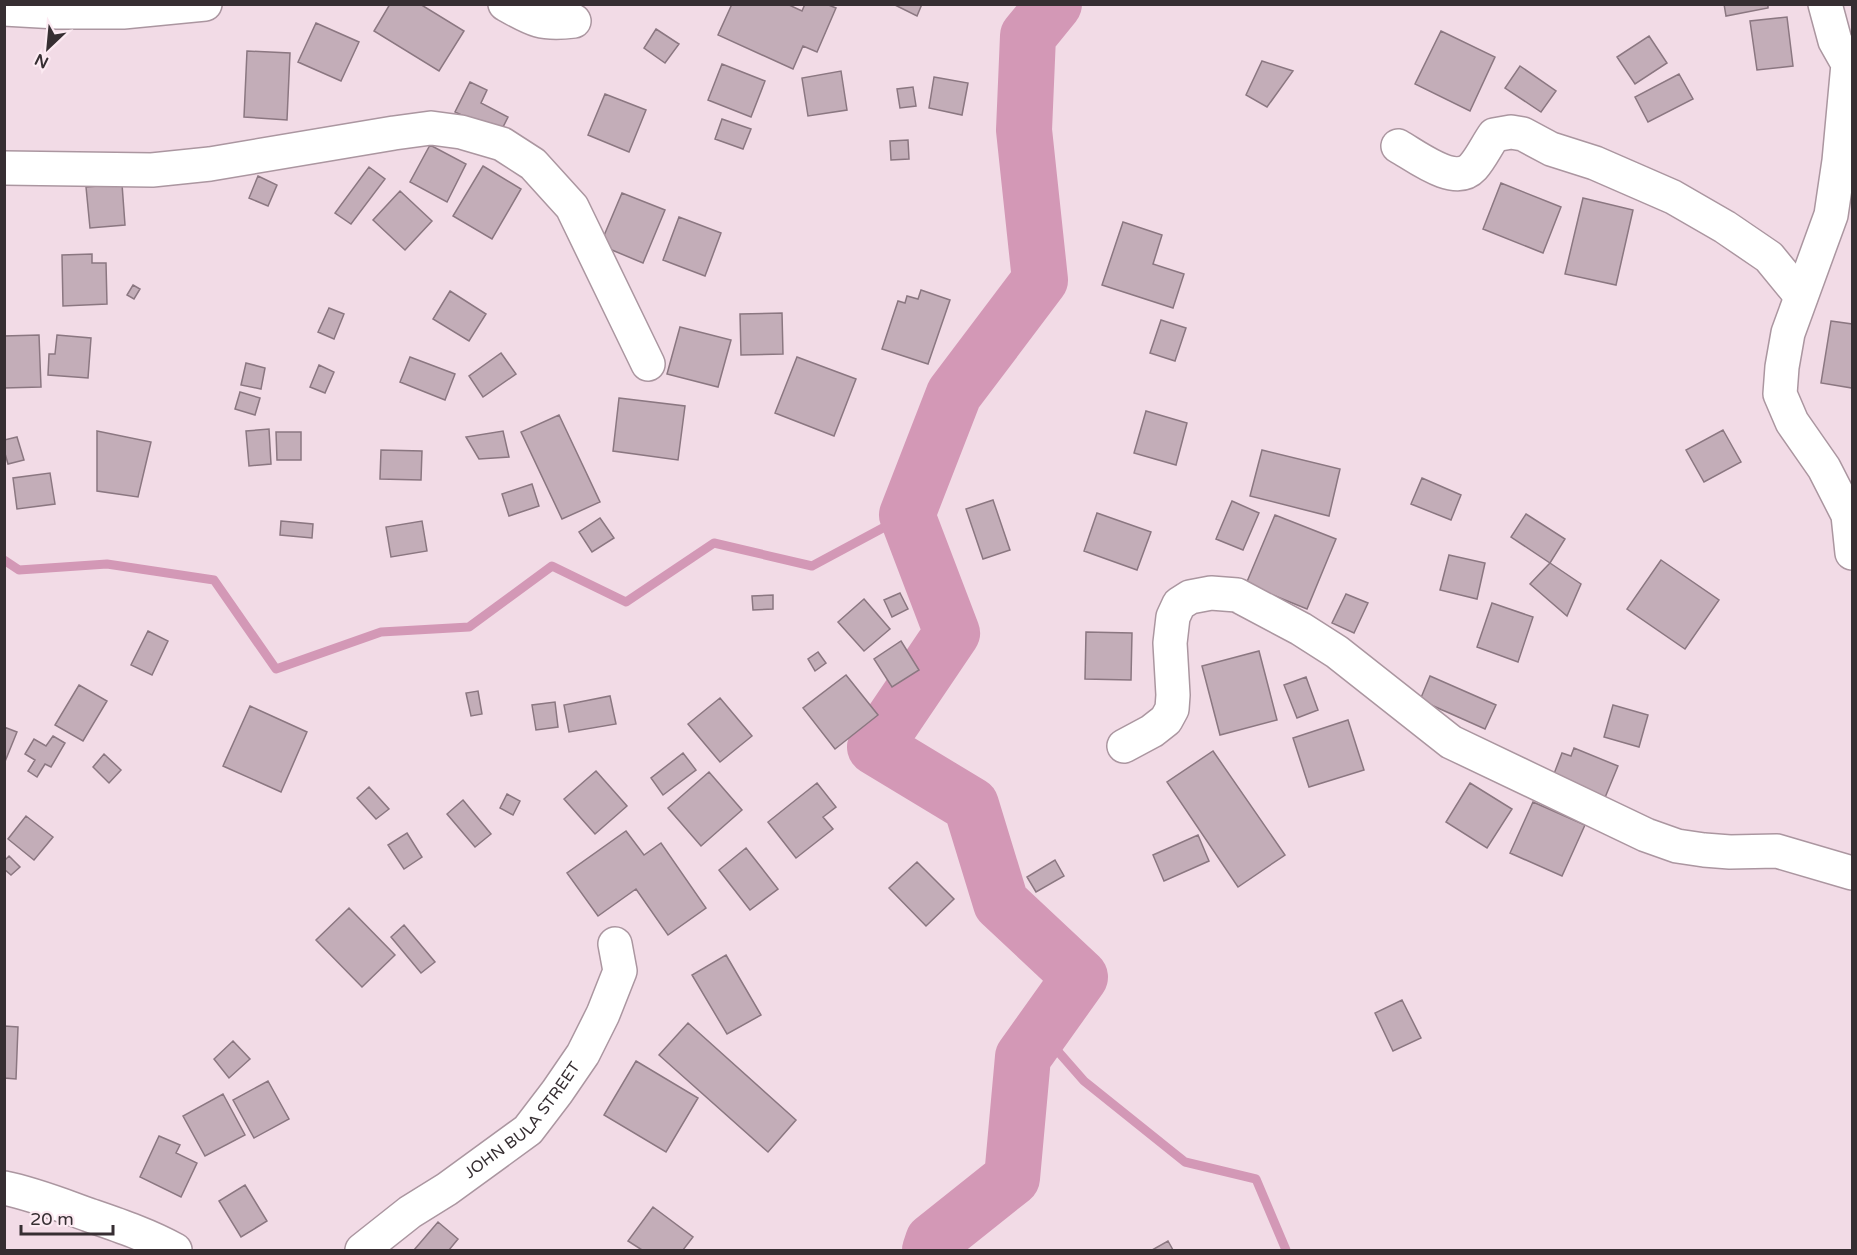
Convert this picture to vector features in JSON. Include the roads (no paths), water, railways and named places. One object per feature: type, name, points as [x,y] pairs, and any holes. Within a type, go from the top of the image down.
[{"type":"street","points":[[4,9],[123,12],[204,4]]},
{"type":"street","points":[[505,4],[539,22],[574,21]]},
{"type":"street","points":[[1826,4],[1835,41],[1850,57],[1839,161],[1831,215],[1788,333],[1780,394],[1792,422],[1824,468],[1848,515],[1852,554]]},
{"type":"street","points":[[4,168],[152,170],[210,164],[431,128],[461,132],[502,144],[533,164],[572,207],[648,364]]},
{"type":"street","points":[[1398,146],[1441,171],[1455,174],[1466,172],[1474,166],[1494,135],[1511,132],[1523,134],[1551,149],[1595,163],[1673,197],[1725,227],[1769,257],[1801,296]]},
{"type":"street","points":[[1124,747],[1166,720],[1172,709],[1170,643],[1173,617],[1179,604],[1190,597],[1211,593],[1236,595],[1265,609],[1337,652],[1451,742],[1646,835],[1677,846],[1704,850],[1777,851],[1852,873]]},
{"type":"street","name":"JOHN BULA STREET","points":[[362,1251],[410,1212],[447,1189],[528,1130],[583,1054],[603,1014],[620,971],[615,944]]},
{"type":"street","points":[[4,1188],[45,1199],[112,1223],[155,1239],[175,1251]]},
{"type":"waterway","points":[[930,1250],[933,1241],[1012,1178],[1023,1057],[1080,977],[1001,903],[971,805],[875,747],[952,633],[907,515],[954,394],[1040,280],[1024,130],[1028,36],[1054,4]]},
{"type":"waterway","points":[[4,560],[19,570],[107,564],[214,580],[276,669],[381,632],[469,627],[552,566],[626,602],[714,543],[812,566],[907,515]]},
{"type":"waterway","points":[[1041,1032],[1084,1081],[1185,1162],[1256,1179],[1286,1250]]}]
